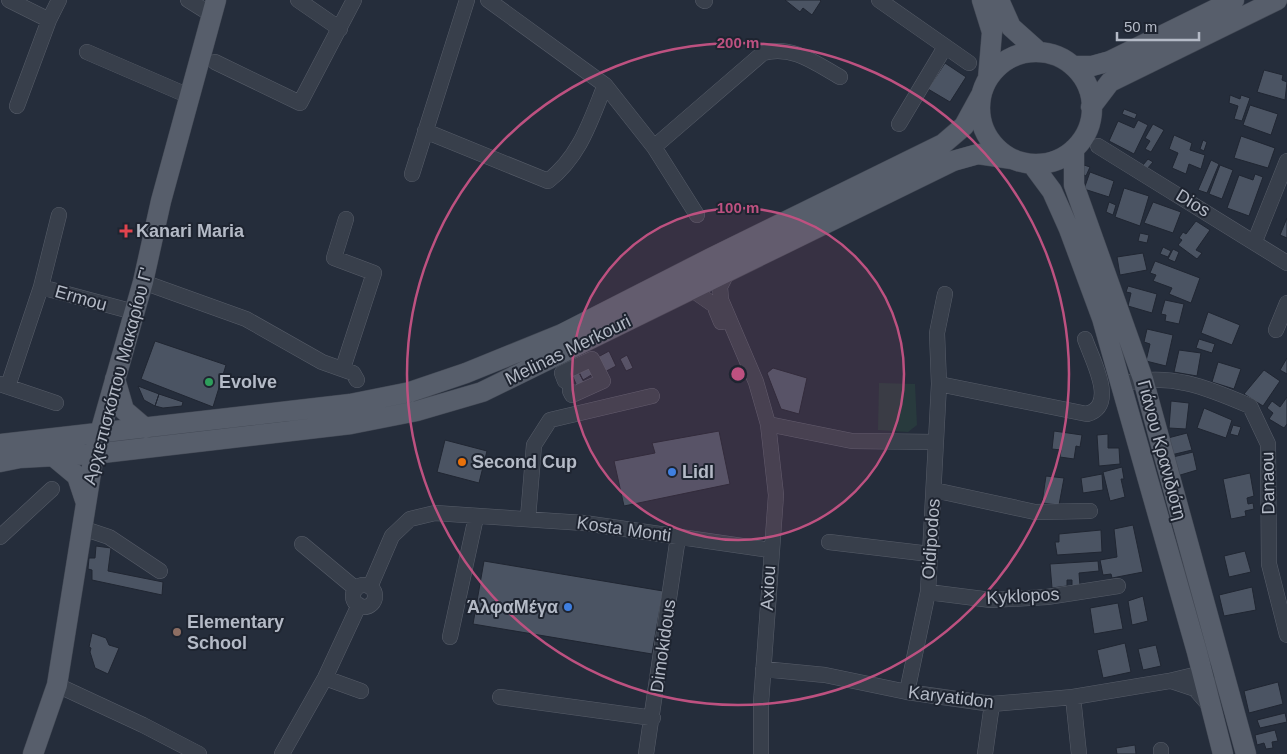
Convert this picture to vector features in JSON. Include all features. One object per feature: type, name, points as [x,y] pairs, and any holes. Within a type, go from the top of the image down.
[{"type":"main road","points":[[982,0],[992,32],[980,114],[985,132],[996,148],[1012,159],[1032,164],[1054,160],[1074,149],[1085,135],[1091,118],[1091,98],[1085,80],[1073,66],[1057,56],[1039,52],[1024,53],[1010,58],[998,68],[984,87]]},
{"type":"main road","points":[[999,0],[1011,27],[1039,52]]},
{"type":"main road","points":[[1073,66],[1092,66],[1110,61],[1234,0]]},
{"type":"main road","points":[[1091,107],[1110,82],[1277,0]]},
{"type":"main road","name":"Αρχιεπισκόπου Μακαρίου Γ'","points":[[34,754],[57,685],[94,454],[143,282],[161,201],[214,7]]},
{"type":"main road","name":"Melinas Merkouri","points":[[0,444],[350,404],[410,392],[466,373],[562,334],[711,258],[943,144],[964,126],[984,87]]},
{"type":"main road","name":"Γιάνου Κρανιδιότη","points":[[1074,149],[1074,184],[1143,379],[1212,671],[1246,754]]},
{"type":"main road","name":"Melinas Merkouri","points":[[0,462],[94,454],[351,424],[416,411],[482,392],[573,359],[691,290],[952,161],[978,154],[1012,159]]},
{"type":"main road","name":"Γιάνου Κρανιδιότη","points":[[1032,164],[1052,191],[1069,228],[1102,318],[1197,652],[1212,671],[1211,707],[1223,754]]},
{"type":"main road","points":[[115,380],[124,410],[145,428]]},
{"type":"main road","points":[[53,456],[77,476],[85,502]]},
{"type":"street","points":[[8,0],[50,20]]},
{"type":"street","points":[[18,106],[59,0]]},
{"type":"street","points":[[188,0],[214,7]]},
{"type":"street","points":[[298,0],[340,29]]},
{"type":"street","points":[[215,62],[300,103],[354,0]]},
{"type":"street","points":[[412,174],[467,0]]},
{"type":"street","points":[[488,0],[605,85],[654,147],[697,215]]},
{"type":"street","points":[[880,0],[969,63]]},
{"type":"street","points":[[899,124],[944,47]]},
{"type":"street","points":[[654,147],[763,53],[776,50],[798,54],[840,77]]},
{"type":"street","points":[[87,52],[190,96]]},
{"type":"street","points":[[426,131],[548,181],[565,168],[584,138],[605,85]]},
{"type":"street","name":"Dios","points":[[1098,146],[1255,241],[1287,263]]},
{"type":"street","points":[[1255,241],[1287,162]]},
{"type":"street","name":"Ermou","points":[[59,215],[41,286],[134,312]]},
{"type":"street","points":[[343,368],[374,273],[334,258],[346,219]]},
{"type":"street","name":"Axiou","points":[[727,273],[720,287],[721,300],[756,382],[768,424],[776,495],[770,550],[761,754]]},
{"type":"street","points":[[143,282],[246,319],[322,362],[353,373],[357,380]]},
{"type":"street","points":[[41,286],[4,385],[56,403]]},
{"type":"street","name":"Axiou","points":[[691,290],[714,305],[768,424]]},
{"type":"street","name":"Oidipodos","points":[[907,692],[928,592],[939,384],[937,333],[944,294]]},
{"type":"street","points":[[1276,330],[1287,303]]},
{"type":"street","points":[[939,384],[1087,414],[1094,412],[1100,406],[1103,392],[1085,339]]},
{"type":"street","points":[[573,359],[592,359],[603,381],[572,396],[562,374],[573,359]]},
{"type":"street","name":"Danaou","points":[[1122,384],[1143,379],[1184,381],[1250,406],[1260,422],[1268,444],[1268,564],[1287,634]]},
{"type":"street","points":[[528,518],[534,445],[550,420],[652,396]]},
{"type":"street","points":[[768,424],[852,441],[936,442]]},
{"type":"street","points":[[0,537],[52,489]]},
{"type":"street","points":[[934,490],[1035,512],[1090,511]]},
{"type":"street","name":"Kosta Monti","points":[[363,588],[392,536],[410,519],[435,513],[584,523],[770,550]]},
{"type":"street","points":[[450,637],[476,517]]},
{"type":"street","points":[[82,528],[109,537],[160,571]]},
{"type":"street","name":"Dimokidous","points":[[646,754],[653,718],[678,537]]},
{"type":"street","points":[[829,542],[930,554]]},
{"type":"street","points":[[282,754],[325,678],[358,605],[369,606],[374,601],[375,594],[363,588],[302,544]]},
{"type":"street","name":"Kyklopos","points":[[928,592],[991,600],[1047,597],[1118,586]]},
{"type":"street","name":"Karyatidon","points":[[1170,681],[1188,669],[1197,652]]},
{"type":"street","name":"Karyatidon","points":[[764,669],[825,675],[907,692],[992,704],[1073,697],[1170,681],[1212,671]]},
{"type":"street","points":[[325,678],[361,691]]},
{"type":"street","name":"Karyatidon","points":[[1170,681],[1195,689],[1211,707]]},
{"type":"street","points":[[57,685],[144,725],[199,754]]},
{"type":"street","points":[[500,697],[653,718]]},
{"type":"street","points":[[1073,697],[1079,754]]},
{"type":"street","points":[[985,754],[992,704]]},
{"type":"shaded area","points":[[879,383],[915,384],[917,425],[908,432],[878,430]]},
{"type":"building","points":[[785,0],[821,1],[812,15],[803,8],[800,12]]},
{"type":"building","points":[[945,63],[966,77],[950,102],[928,89]]},
{"type":"building","points":[[1264,70],[1283,75],[1282,80],[1287,82],[1285,100],[1257,92]]},
{"type":"building","points":[[1230,95],[1240,99],[1241,95],[1250,98],[1242,121],[1234,119],[1238,106],[1229,103]]},
{"type":"building","points":[[1250,105],[1278,114],[1271,135],[1243,125]]},
{"type":"building","points":[[1124,109],[1137,114],[1135,119],[1122,114]]},
{"type":"building","points":[[1138,120],[1148,125],[1134,154],[1109,141],[1118,121],[1134,128]]},
{"type":"building","points":[[1153,124],[1164,130],[1151,152],[1145,149],[1150,141],[1145,138]]},
{"type":"building","points":[[1174,135],[1192,143],[1190,150],[1205,155],[1201,169],[1189,164],[1186,174],[1172,168],[1178,153],[1169,149]]},
{"type":"building","points":[[1241,136],[1275,148],[1268,168],[1234,158]]},
{"type":"building","points":[[1203,140],[1207,142],[1204,151],[1200,149]]},
{"type":"building","points":[[1148,159],[1153,162],[1147,169],[1143,165]]},
{"type":"building","points":[[1211,160],[1219,164],[1207,193],[1198,190]]},
{"type":"building","points":[[1084,165],[1090,167],[1086,176],[1080,173]]},
{"type":"building","points":[[1220,165],[1233,170],[1222,199],[1209,194]]},
{"type":"building","points":[[1090,172],[1114,181],[1109,197],[1084,189]]},
{"type":"building","points":[[1255,174],[1263,177],[1249,216],[1227,208],[1239,175],[1253,180]]},
{"type":"building","points":[[1124,188],[1149,196],[1140,226],[1115,217]]},
{"type":"building","points":[[1109,202],[1116,205],[1113,215],[1106,212]]},
{"type":"building","points":[[1153,202],[1181,212],[1173,233],[1144,223]]},
{"type":"building","points":[[1287,218],[1287,238],[1280,235]]},
{"type":"building","points":[[1196,221],[1210,230],[1196,250],[1202,253],[1197,259],[1178,245],[1182,240],[1179,238],[1183,232],[1186,234]]},
{"type":"building","points":[[1140,233],[1149,235],[1147,243],[1138,241]]},
{"type":"building","points":[[1163,247],[1171,251],[1168,257],[1160,254]]},
{"type":"building","points":[[1173,249],[1179,252],[1175,262],[1168,259]]},
{"type":"building","points":[[1143,253],[1147,270],[1120,275],[1117,257]]},
{"type":"building","points":[[1155,261],[1200,278],[1191,303],[1169,294],[1172,288],[1153,281],[1156,275],[1150,273]]},
{"type":"building","points":[[1128,286],[1157,294],[1152,313],[1128,306],[1131,293],[1126,292]]},
{"type":"building","points":[[1165,300],[1184,304],[1179,324],[1165,321],[1166,315],[1161,314]]},
{"type":"building","points":[[1208,312],[1240,325],[1232,345],[1201,333]]},
{"type":"building","points":[[1147,329],[1173,335],[1166,366],[1146,361],[1150,344],[1144,342]]},
{"type":"building","points":[[1199,339],[1215,344],[1212,353],[1196,348]]},
{"type":"building","points":[[155,341],[226,365],[213,407],[141,379]]},
{"type":"building","points":[[1179,350],[1201,353],[1197,376],[1174,372]]},
{"type":"building","points":[[609,351],[616,366],[595,377],[593,374],[583,380],[578,370]]},
{"type":"building","points":[[627,355],[633,368],[626,371],[620,359]]},
{"type":"building","points":[[1287,358],[1287,374],[1280,370]]},
{"type":"building","points":[[1218,362],[1241,369],[1234,389],[1212,382]]},
{"type":"building","points":[[773,368],[807,378],[799,414],[781,409],[767,373]]},
{"type":"building","points":[[577,369],[587,388],[569,388],[576,384],[571,372]]},
{"type":"building","points":[[1264,370],[1280,381],[1263,406],[1244,394]]},
{"type":"building","points":[[138,386],[159,394],[155,406],[144,400]]},
{"type":"building","points":[[159,394],[183,402],[182,406],[163,408],[155,406]]},
{"type":"building","points":[[1287,397],[1287,424],[1284,428],[1269,419],[1273,413],[1267,408],[1272,401],[1280,407]]},
{"type":"building","points":[[1171,401],[1189,403],[1186,429],[1169,428]]},
{"type":"building","points":[[1204,408],[1232,420],[1226,438],[1197,428]]},
{"type":"building","points":[[1233,425],[1241,427],[1238,436],[1230,434]]},
{"type":"building","name":"Lidl","points":[[719,431],[730,484],[624,506],[614,461],[655,453],[652,443]]},
{"type":"building","points":[[1054,431],[1082,435],[1080,447],[1076,446],[1074,459],[1060,457],[1061,450],[1052,449]]},
{"type":"building","points":[[1187,433],[1192,450],[1171,455],[1168,438]]},
{"type":"building","points":[[1108,434],[1108,448],[1119,448],[1120,464],[1099,466],[1097,435]]},
{"type":"building","name":"Second Cup","points":[[445,440],[487,451],[479,483],[437,472]]},
{"type":"building","points":[[1193,452],[1197,470],[1177,476],[1173,457]]},
{"type":"building","points":[[1122,467],[1124,479],[1121,479],[1125,497],[1110,501],[1103,472]]},
{"type":"building","points":[[1250,473],[1254,496],[1247,498],[1248,504],[1253,503],[1254,509],[1245,511],[1246,516],[1231,519],[1223,479]]},
{"type":"building","points":[[1102,474],[1103,490],[1083,493],[1081,478]]},
{"type":"building","points":[[1046,476],[1064,478],[1059,505],[1042,503]]},
{"type":"building","points":[[1133,525],[1143,572],[1112,578],[1111,574],[1103,575],[1100,560],[1117,557],[1114,529]]},
{"type":"building","points":[[1101,530],[1102,552],[1057,555],[1055,542],[1059,542],[1059,534]]},
{"type":"building","points":[[96,546],[111,548],[108,571],[163,582],[162,595],[92,580],[92,570],[88,569],[89,558],[95,558]]},
{"type":"building","points":[[1245,551],[1251,572],[1229,577],[1224,556]]},
{"type":"building","name":"ΆλφαΜέγα","points":[[484,561],[663,591],[652,654],[473,624]]},
{"type":"building","points":[[1098,561],[1099,571],[1079,573],[1080,586],[1072,587],[1072,580],[1067,580],[1067,586],[1052,588],[1050,564]]},
{"type":"building","points":[[1252,587],[1256,610],[1224,616],[1219,595]]},
{"type":"building","points":[[1143,596],[1148,621],[1132,625],[1128,601]]},
{"type":"building","points":[[1118,603],[1123,629],[1094,634],[1090,608]]},
{"type":"building","points":[[92,633],[106,638],[109,645],[119,648],[108,674],[95,668],[90,652],[91,648],[89,647]]},
{"type":"building","points":[[1125,643],[1131,672],[1103,678],[1097,650]]},
{"type":"building","points":[[1156,645],[1161,666],[1143,670],[1138,649]]},
{"type":"building","points":[[1278,682],[1283,704],[1249,713],[1244,691]]},
{"type":"building","points":[[1285,713],[1287,722],[1260,728],[1257,720]]},
{"type":"building","points":[[1275,730],[1278,741],[1272,742],[1273,748],[1266,749],[1264,743],[1257,745],[1255,735]]},
{"type":"building","points":[[1135,745],[1136,754],[1117,754],[1116,748]]},
{"type":"place","name":"Kanari Maria","points":[[126,231]]},
{"type":"place","name":"Evolve","points":[[209,382]]},
{"type":"place","name":"Second Cup","points":[[462,462]]},
{"type":"place","name":"Lidl","points":[[672,472]]},
{"type":"place","name":"ΆλφαΜέγα","points":[[568,607]]},
{"type":"place","name":"Elementary School","points":[[177,632]]}]
